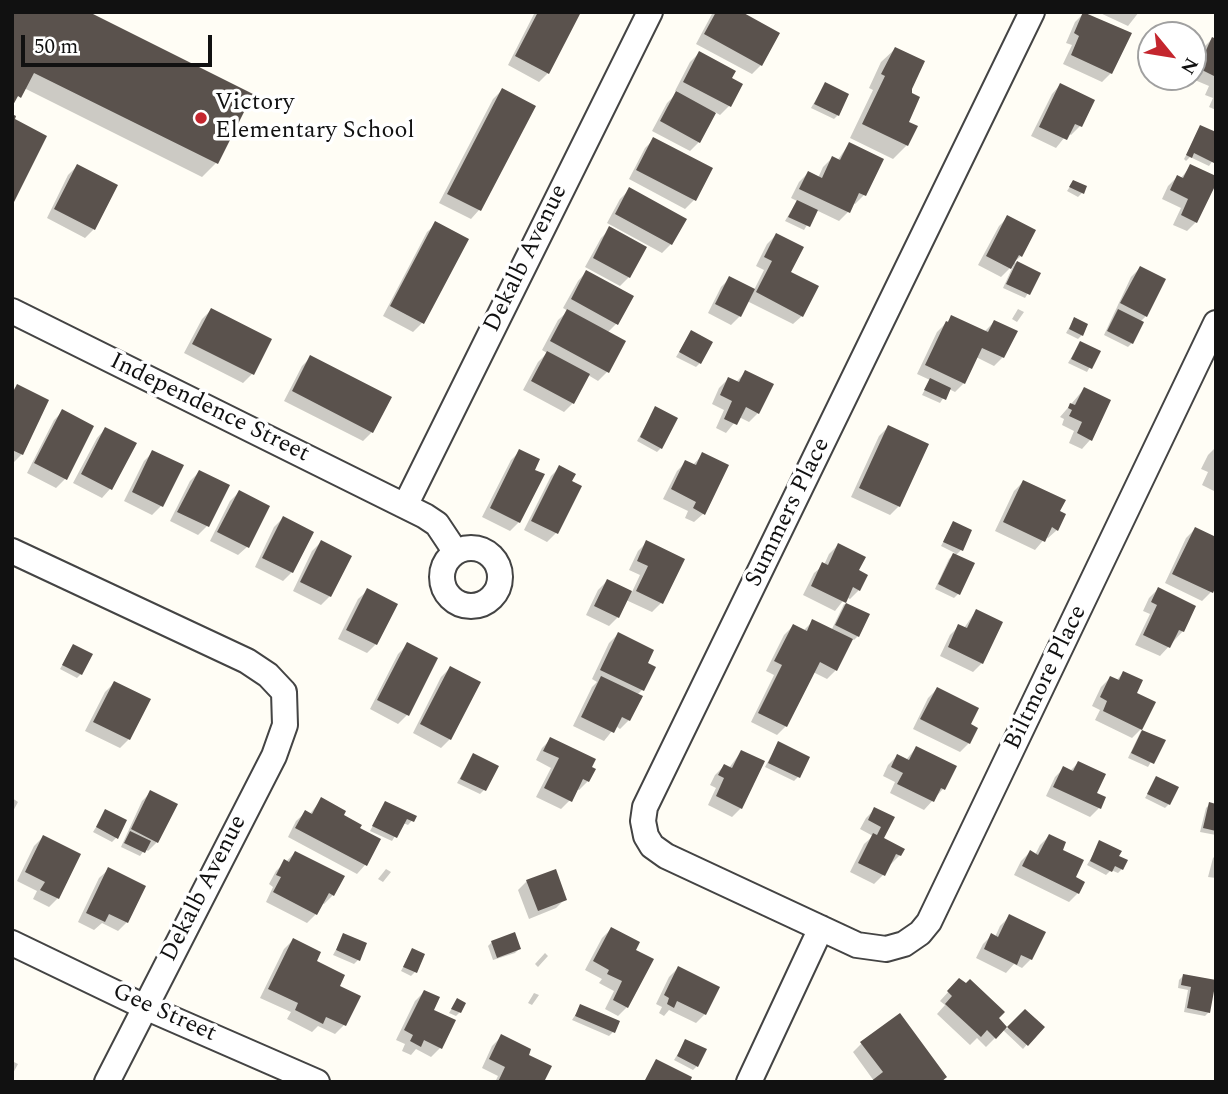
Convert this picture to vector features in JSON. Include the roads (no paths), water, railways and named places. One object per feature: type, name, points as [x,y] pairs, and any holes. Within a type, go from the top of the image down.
[{"type":"street","name":"Dekalb Avenue","points":[[405,506],[650,12]]},
{"type":"street","name":"Summers Place","points":[[821,928],[666,856],[652,846],[646,836],[643,821],[646,807],[1032,12]]},
{"type":"street","name":"Independence Street","points":[[12,311],[405,506],[437,524],[456,551]]},
{"type":"street","name":"Biltmore Place","points":[[821,928],[857,946],[886,949],[904,944],[920,933],[929,922],[1216,323]]},
{"type":"street","name":"Dekalb Avenue","points":[[12,551],[247,660],[268,675],[284,692],[285,725],[274,756],[107,1082]]},
{"type":"street","points":[[749,1082],[821,928]]},
{"type":"street","name":"Gee Street","points":[[12,943],[145,1007],[317,1082]]},
{"type":"place","name":"Victory Elementary School","points":[[201,118]]}]
